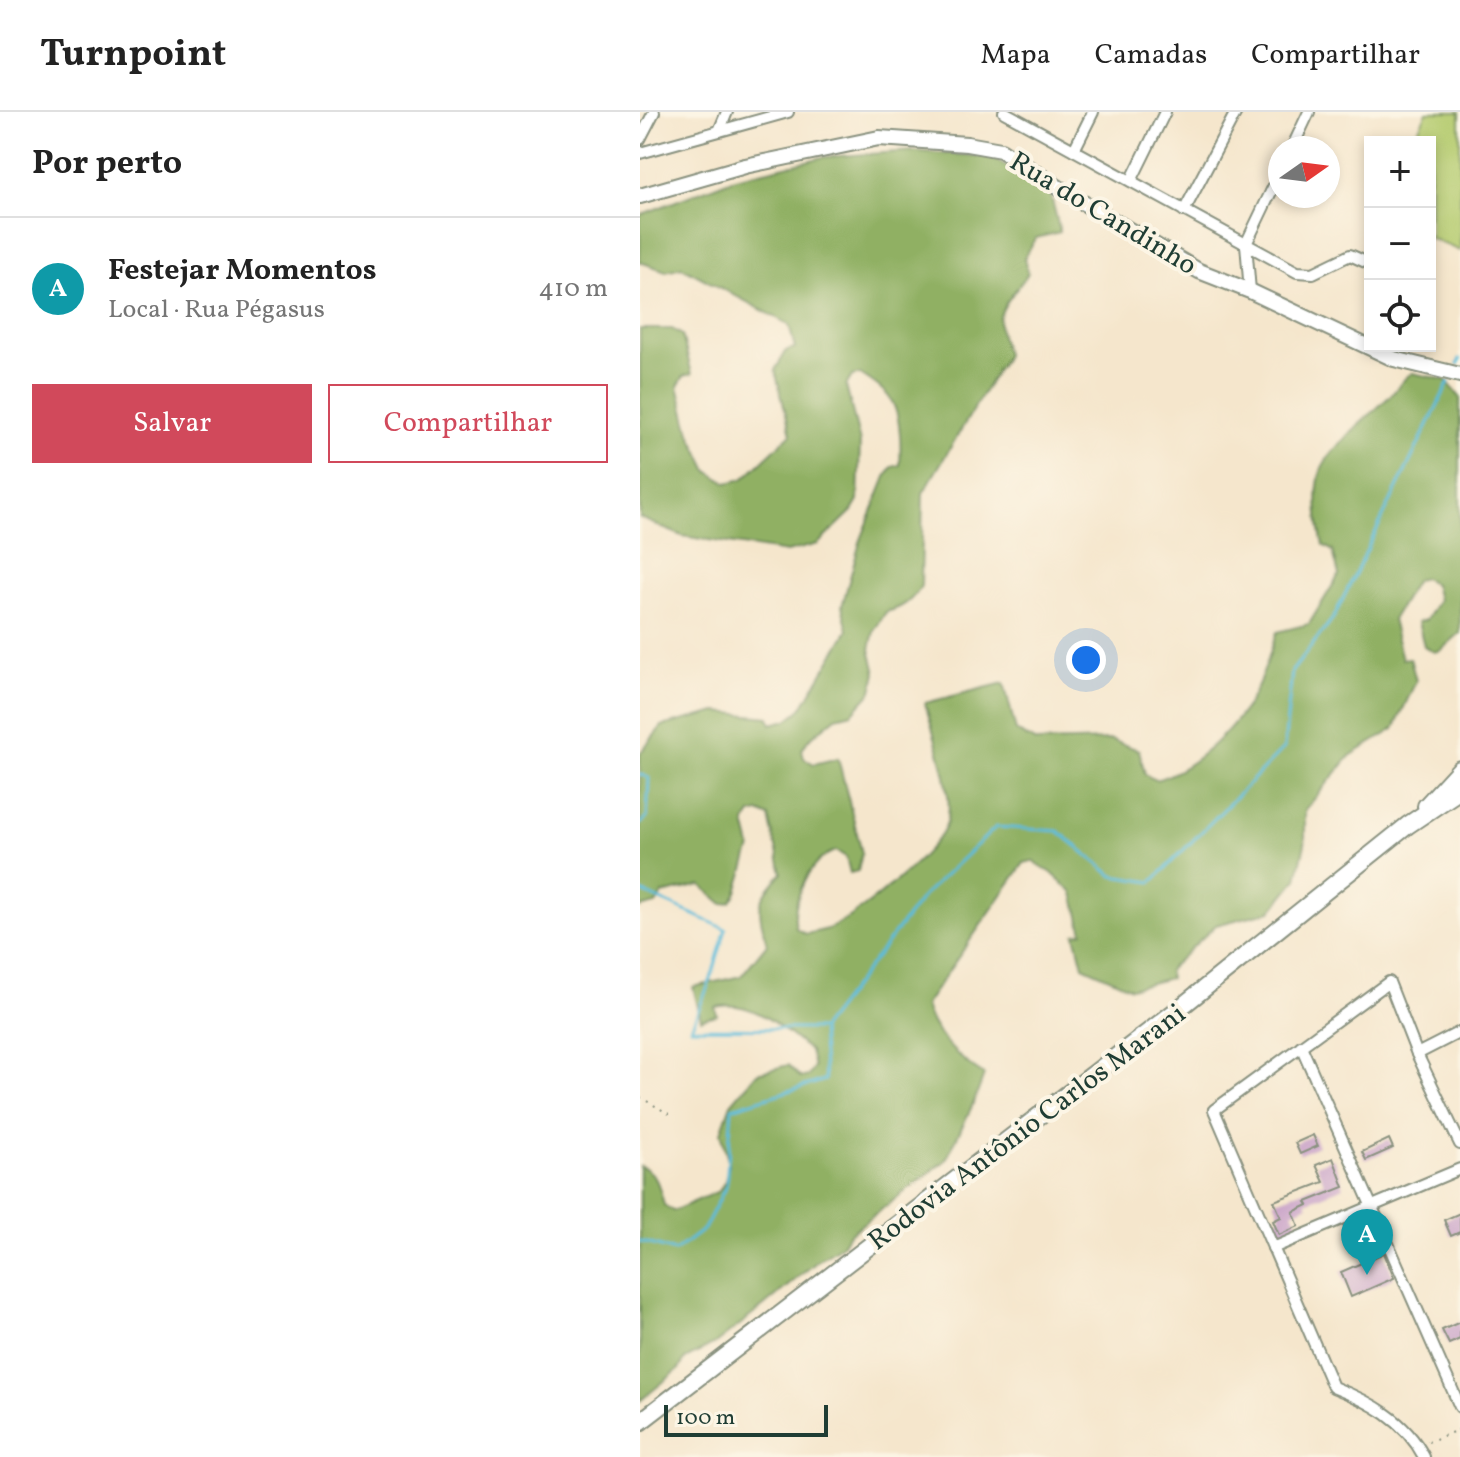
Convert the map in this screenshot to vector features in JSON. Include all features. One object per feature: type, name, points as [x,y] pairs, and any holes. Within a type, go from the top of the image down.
[{"type":"main road","name":"Rodovia Antônio Carlos Marani","points":[[1408,825],[1460,769]]},
{"type":"main road","name":"Rodovia Antônio Carlos Marani","points":[[640,1422],[1181,1007],[1408,825],[1460,790]]},
{"type":"street","points":[[640,139],[654,112]]},
{"type":"street","points":[[719,131],[727,112]]},
{"type":"street","points":[[640,153],[788,112]]},
{"type":"street","points":[[1074,150],[1093,112]]},
{"type":"street","points":[[1131,181],[1165,112]]},
{"type":"street","points":[[1184,211],[1236,112]]},
{"type":"street","points":[[1298,136],[1309,112]]},
{"type":"street","points":[[1012,114],[1297,272],[1313,273],[1350,255],[1364,261]]},
{"type":"street","name":"Rua do Candinho","points":[[640,196],[745,166],[879,138],[967,144],[1001,150],[1070,195],[1199,271],[1250,291],[1394,359],[1460,375]]},
{"type":"street","points":[[1250,291],[1246,244],[1268,198]]},
{"type":"street","points":[[1424,1457],[1418,1445],[1393,1418],[1366,1400],[1333,1387],[1214,1110],[1389,982],[1417,1054],[1460,1144]]},
{"type":"street","points":[[1417,1054],[1460,1032]]},
{"type":"street","points":[[1301,1046],[1460,1407]]},
{"type":"street","points":[[1273,1248],[1460,1169]]},
{"type":"path","points":[[640,1097],[669,1114]]},
{"type":"path","points":[[1418,1445],[1460,1429]]},
{"type":"green space","points":[[1427,112],[1460,112],[1460,251],[1436,241],[1436,136],[1415,136]]},
{"type":"green space","points":[[914,151],[991,157],[1050,192],[1060,232],[1036,238],[1024,258],[1028,273],[1000,317],[1006,355],[923,493],[921,586],[906,603],[886,612],[874,631],[870,649],[876,673],[872,691],[852,713],[836,717],[808,740],[802,750],[804,758],[814,764],[838,758],[862,853],[858,871],[850,873],[846,857],[836,851],[818,862],[799,894],[796,928],[806,934],[827,929],[859,911],[914,865],[941,834],[947,822],[948,796],[925,703],[1004,683],[1016,731],[1036,742],[1111,740],[1139,750],[1145,774],[1155,780],[1170,775],[1201,756],[1229,729],[1251,700],[1277,632],[1309,624],[1339,575],[1333,551],[1323,545],[1318,518],[1321,471],[1332,452],[1412,373],[1446,380],[1460,397],[1460,633],[1441,650],[1434,652],[1424,646],[1418,622],[1426,620],[1438,600],[1434,584],[1424,578],[1416,580],[1392,620],[1402,659],[1410,658],[1416,681],[1394,729],[1350,756],[1305,810],[1305,844],[1297,879],[1271,911],[1216,925],[1168,970],[1170,978],[1131,988],[1083,966],[1075,934],[1083,932],[1073,893],[1052,873],[1032,861],[1024,863],[925,1005],[948,1045],[984,1075],[946,1160],[715,1344],[685,1359],[679,1369],[640,1401],[640,1166],[654,1176],[664,1205],[673,1211],[719,1191],[729,1164],[721,1132],[731,1104],[757,1073],[788,1065],[801,1078],[808,1076],[814,1067],[810,1051],[778,1025],[754,1011],[729,1005],[715,1007],[717,1015],[701,1019],[693,987],[741,976],[767,944],[761,921],[761,905],[767,891],[782,873],[769,817],[759,812],[751,814],[745,823],[751,847],[731,902],[723,904],[701,885],[662,894],[656,904],[640,908],[640,753],[662,726],[717,712],[769,717],[771,724],[787,720],[801,709],[848,630],[842,606],[860,542],[886,477],[892,467],[900,465],[900,450],[899,423],[891,400],[864,376],[852,376],[846,386],[860,442],[858,501],[852,511],[818,544],[787,552],[682,536],[640,518],[640,329],[672,329],[682,335],[692,374],[684,376],[678,386],[690,433],[708,471],[727,483],[743,479],[791,434],[775,370],[787,350],[795,348],[789,325],[779,319],[682,267],[666,271],[640,262],[640,215],[735,178],[823,157]]},
{"type":"building","points":[[1313,1135],[1318,1146],[1300,1154],[1295,1143]]},
{"type":"building","points":[[1389,1139],[1393,1148],[1366,1160],[1362,1152]]},
{"type":"building","points":[[1333,1158],[1344,1187],[1306,1202],[1308,1205],[1293,1212],[1299,1226],[1279,1235],[1273,1221],[1281,1217],[1274,1201],[1324,1182],[1316,1165]]},
{"type":"building","points":[[1460,1213],[1460,1232],[1451,1236],[1444,1220]]},
{"type":"building","points":[[1384,1253],[1394,1278],[1351,1297],[1341,1272]]},
{"type":"building","points":[[1460,1322],[1460,1339],[1449,1344],[1442,1330]]},
{"type":"waterway","points":[[1458,364],[1460,359]]},
{"type":"waterway","points":[[640,891],[726,929],[711,979],[691,1028],[821,1029],[923,896],[996,827],[1058,831],[1113,876],[1152,882],[1284,748],[1292,671],[1334,617],[1449,382]]},
{"type":"waterway","points":[[640,774],[649,778],[647,818],[640,824]]},
{"type":"waterway","points":[[640,1241],[675,1251],[704,1229],[726,1186],[732,1108],[825,1080],[821,1029]]},
{"type":"place","name":"Festejar Momentos","points":[[1367,1275]]}]
